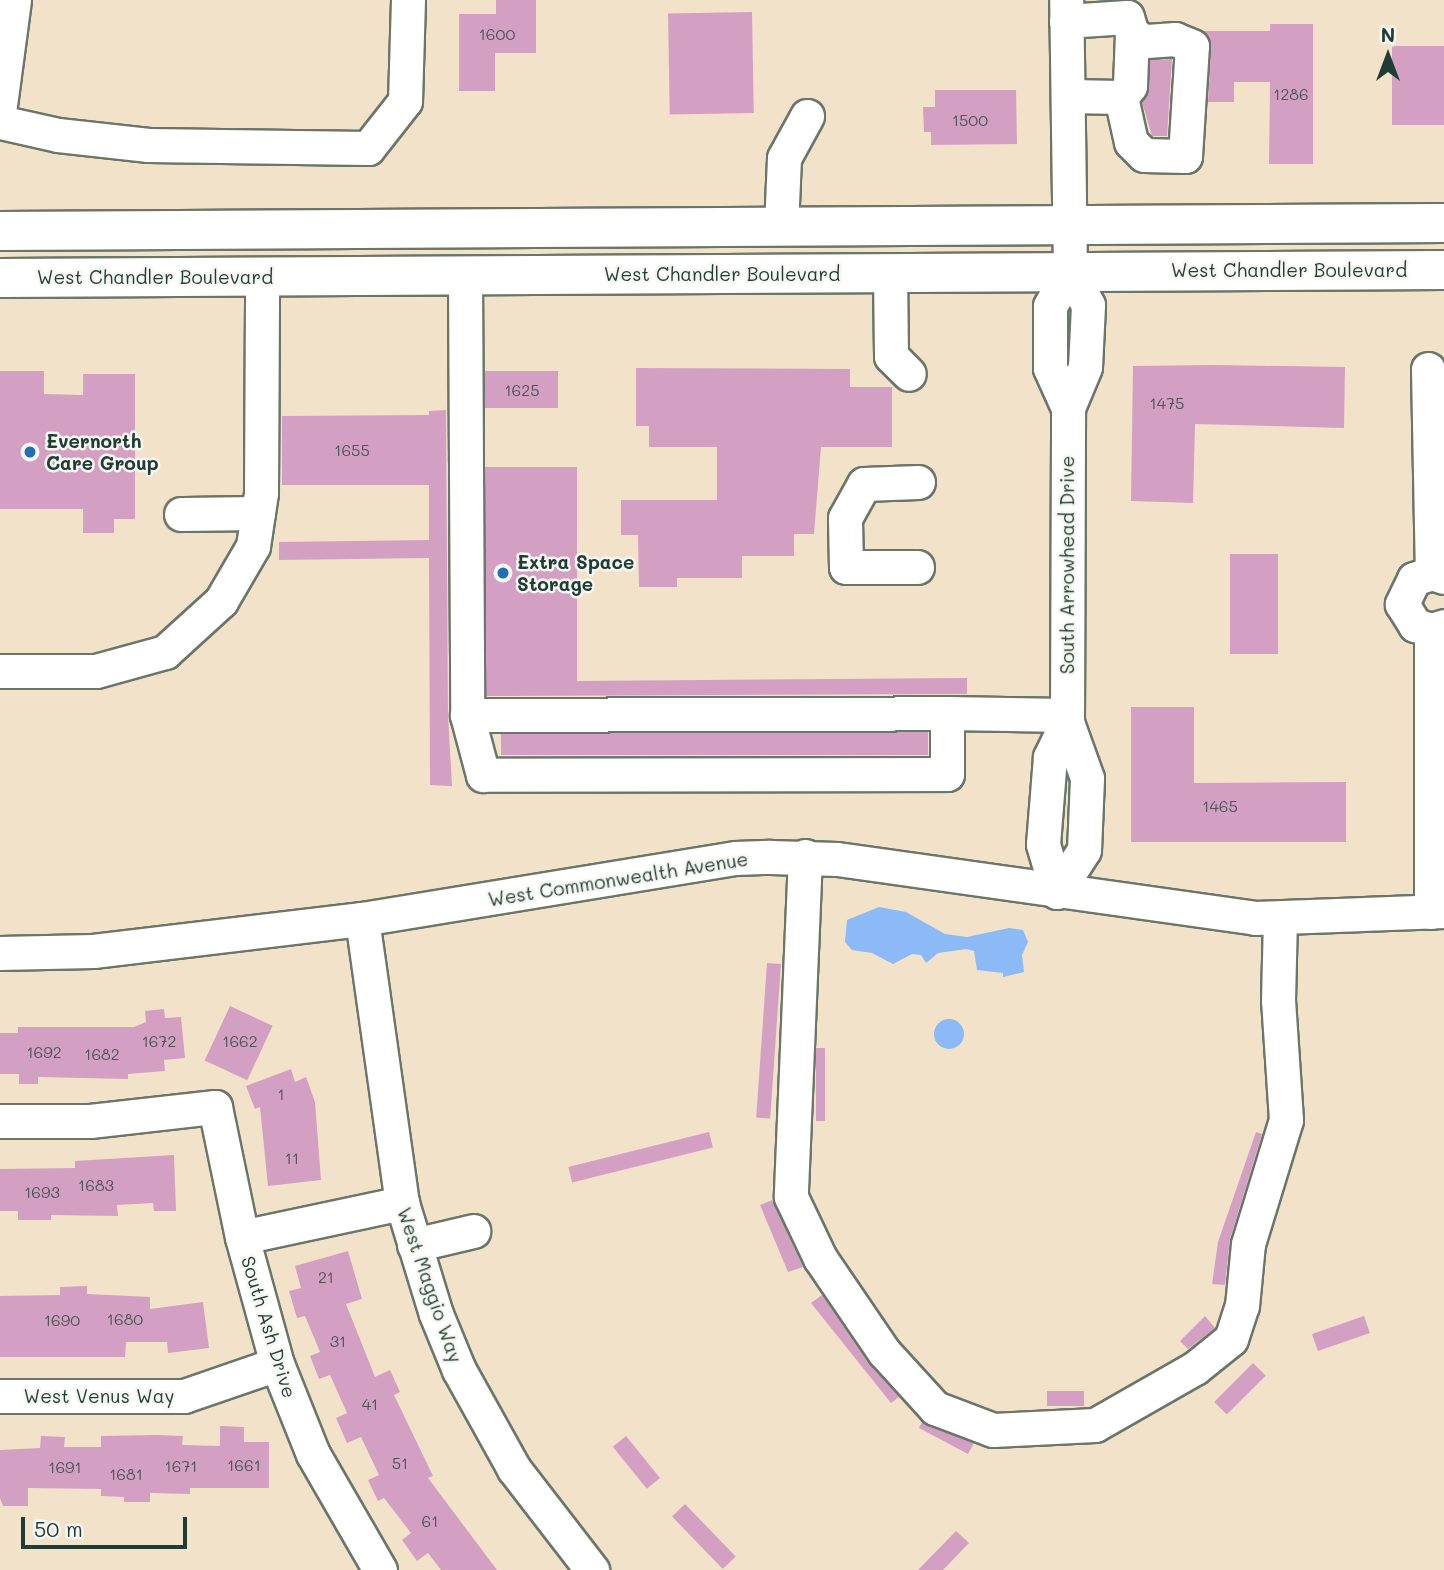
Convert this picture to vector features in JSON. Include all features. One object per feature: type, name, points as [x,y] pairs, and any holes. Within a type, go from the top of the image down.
[{"type":"main road","name":"West Chandler Boulevard","points":[[0,278],[890,272],[1070,248],[1444,223]]},
{"type":"main road","name":"West Chandler Boulevard","points":[[0,230],[781,227],[1070,248],[1444,270]]},
{"type":"street","points":[[0,105],[14,0]]},
{"type":"street","points":[[0,122],[58,135],[148,145],[368,148],[405,101],[408,0]]},
{"type":"street","points":[[1070,248],[1066,11],[1127,16],[1132,33],[1130,86],[1121,97]]},
{"type":"street","points":[[1121,97],[1131,142],[1144,155],[1185,156],[1192,46],[1175,39],[1143,41],[1132,33]]},
{"type":"street","points":[[1068,96],[1121,97]]},
{"type":"street","points":[[781,227],[784,158],[807,116]]},
{"type":"street","name":"South Arrowhead Drive","points":[[1057,892],[1043,844],[1050,757],[1067,719],[1068,408],[1085,367],[1088,305],[1070,248]]},
{"type":"street","points":[[890,272],[891,355],[909,374]]},
{"type":"street","points":[[465,276],[467,715],[483,775],[947,774],[947,713]]},
{"type":"street","points":[[0,670],[96,670],[165,652],[221,601],[253,546],[258,513],[262,277]]},
{"type":"street","points":[[1428,369],[1438,575],[1414,579],[1402,604],[1408,620],[1437,628],[1438,912]]},
{"type":"street","points":[[918,482],[864,484],[845,518],[846,567],[918,567]]},
{"type":"street","points":[[181,514],[258,513]]},
{"type":"street","points":[[467,715],[947,713],[1067,719]]},
{"type":"street","points":[[805,856],[791,1197],[820,1258],[884,1352],[936,1408],[993,1430],[1095,1424],[1195,1368],[1231,1339],[1240,1315],[1248,1244],[1286,1119],[1278,1000],[1280,919]]},
{"type":"street","name":"West Commonwealth Avenue","points":[[0,953],[93,951],[362,919],[734,859],[805,856],[1057,892],[1280,919],[1438,912]]},
{"type":"street","name":"West Maggio Way","points":[[362,919],[402,1203],[414,1245],[459,1370],[485,1418],[514,1469],[592,1570]]},
{"type":"street","name":"South Ash Drive","points":[[0,1121],[90,1121],[215,1107],[242,1237],[276,1364],[313,1454],[380,1570]]},
{"type":"street","points":[[242,1237],[402,1203]]},
{"type":"street","points":[[414,1245],[472,1231]]},
{"type":"street","name":"West Venus Way","points":[[0,1396],[184,1396],[276,1364]]},
{"type":"water","points":[[879,907],[906,912],[945,934],[967,937],[1009,928],[1023,930],[1028,942],[1022,955],[1024,972],[1003,977],[1003,973],[977,970],[974,951],[966,949],[938,953],[926,963],[921,955],[912,954],[893,964],[872,953],[852,950],[845,942],[847,920]]},
{"type":"water","points":[[949,1019],[960,1023],[964,1034],[960,1045],[949,1049],[938,1045],[934,1034],[938,1023]]},
{"type":"building","points":[[496,0],[536,0],[536,53],[495,53],[495,91],[459,91],[459,14],[496,14]]},
{"type":"building","points":[[752,12],[754,113],[670,114],[668,13]]},
{"type":"building","points":[[1270,24],[1313,24],[1313,164],[1269,164],[1270,82],[1234,82],[1234,102],[1208,102],[1211,47],[1203,31],[1270,31]]},
{"type":"building","points":[[1392,46],[1444,46],[1444,125],[1392,125]]},
{"type":"building","points":[[1172,59],[1167,136],[1152,136],[1142,102],[1149,87],[1150,60]]},
{"type":"building","points":[[935,90],[1016,90],[1017,144],[931,145],[931,132],[924,132],[923,107],[935,107]]},
{"type":"building","points":[[1133,366],[1345,367],[1344,428],[1195,424],[1193,503],[1131,501]]},
{"type":"building","points":[[636,368],[850,369],[850,387],[892,387],[892,447],[821,447],[814,534],[794,534],[794,556],[742,556],[742,578],[677,578],[677,587],[639,587],[638,535],[621,535],[621,500],[717,500],[717,447],[649,447],[649,426],[636,426]]},
{"type":"building","points":[[0,371],[44,371],[44,394],[83,395],[83,374],[135,374],[135,519],[114,519],[114,533],[83,533],[83,509],[0,509]]},
{"type":"building","points":[[485,371],[558,371],[558,408],[485,408]]},
{"type":"building","points":[[446,410],[448,715],[452,786],[430,785],[429,558],[279,560],[279,542],[429,540],[429,485],[282,485],[282,416],[429,415],[429,411]]},
{"type":"building","points":[[485,467],[577,467],[577,681],[967,678],[967,694],[486,696]]},
{"type":"building","points":[[1230,554],[1278,554],[1278,654],[1230,654]]},
{"type":"building","points":[[1131,707],[1194,707],[1194,783],[1346,782],[1346,842],[1131,842]]},
{"type":"building","points":[[501,732],[928,732],[928,755],[501,755]]},
{"type":"building","points":[[767,963],[781,964],[770,1119],[756,1118]]},
{"type":"building","points":[[230,1006],[273,1026],[247,1080],[205,1060]]},
{"type":"building","points":[[164,1009],[165,1018],[181,1017],[185,1058],[164,1060],[165,1071],[128,1074],[128,1079],[38,1077],[38,1084],[19,1084],[19,1074],[0,1074],[0,1033],[18,1033],[18,1027],[134,1027],[146,1022],[145,1011]]},
{"type":"building","points":[[816,1048],[825,1048],[825,1121],[816,1121]]},
{"type":"building","points":[[291,1069],[295,1082],[306,1077],[315,1102],[321,1180],[268,1186],[260,1107],[255,1109],[246,1086]]},
{"type":"building","points":[[709,1132],[713,1148],[572,1183],[568,1167]]},
{"type":"building","points":[[1256,1132],[1262,1134],[1230,1239],[1225,1285],[1212,1284],[1218,1242]]},
{"type":"building","points":[[174,1155],[176,1211],[154,1211],[153,1203],[117,1205],[118,1216],[51,1215],[51,1220],[18,1220],[18,1211],[0,1211],[0,1169],[75,1168],[75,1161]]},
{"type":"building","points":[[772,1200],[803,1267],[788,1272],[760,1205]]},
{"type":"building","points":[[348,1251],[362,1299],[346,1304],[375,1377],[390,1370],[400,1392],[394,1395],[433,1476],[428,1478],[497,1570],[441,1570],[428,1553],[417,1561],[402,1540],[411,1533],[384,1498],[378,1501],[368,1480],[379,1475],[361,1437],[347,1443],[336,1418],[347,1413],[330,1375],[319,1379],[310,1356],[320,1352],[305,1316],[297,1318],[289,1291],[301,1288],[295,1266]]},
{"type":"building","points":[[87,1286],[87,1294],[150,1297],[150,1309],[203,1302],[209,1348],[168,1353],[167,1342],[126,1342],[125,1357],[0,1357],[0,1296],[60,1295],[60,1287]]},
{"type":"building","points":[[822,1295],[868,1363],[899,1397],[891,1403],[811,1303]]},
{"type":"building","points":[[1205,1316],[1215,1328],[1188,1349],[1180,1341]]},
{"type":"building","points":[[1364,1316],[1370,1333],[1318,1351],[1312,1334]]},
{"type":"building","points":[[1253,1363],[1266,1376],[1227,1415],[1214,1402]]},
{"type":"building","points":[[1047,1391],[1084,1391],[1084,1406],[1047,1406]]},
{"type":"building","points":[[922,1422],[974,1443],[968,1454],[919,1428]]},
{"type":"building","points":[[220,1426],[244,1427],[244,1442],[269,1442],[269,1488],[190,1488],[190,1494],[150,1493],[150,1502],[124,1502],[124,1497],[101,1496],[101,1489],[28,1488],[28,1506],[3,1506],[0,1498],[0,1450],[40,1448],[41,1436],[65,1437],[64,1447],[101,1447],[101,1436],[157,1435],[183,1436],[182,1445],[220,1446]]},
{"type":"building","points":[[626,1436],[660,1478],[647,1489],[613,1447]]},
{"type":"building","points":[[685,1504],[736,1557],[723,1569],[672,1517]]},
{"type":"building","points":[[956,1531],[969,1543],[943,1570],[918,1570]]},
{"type":"place","name":"Evernorth Care Group","points":[[30,452]]},
{"type":"place","name":"Extra Space Storage","points":[[503,573]]}]
